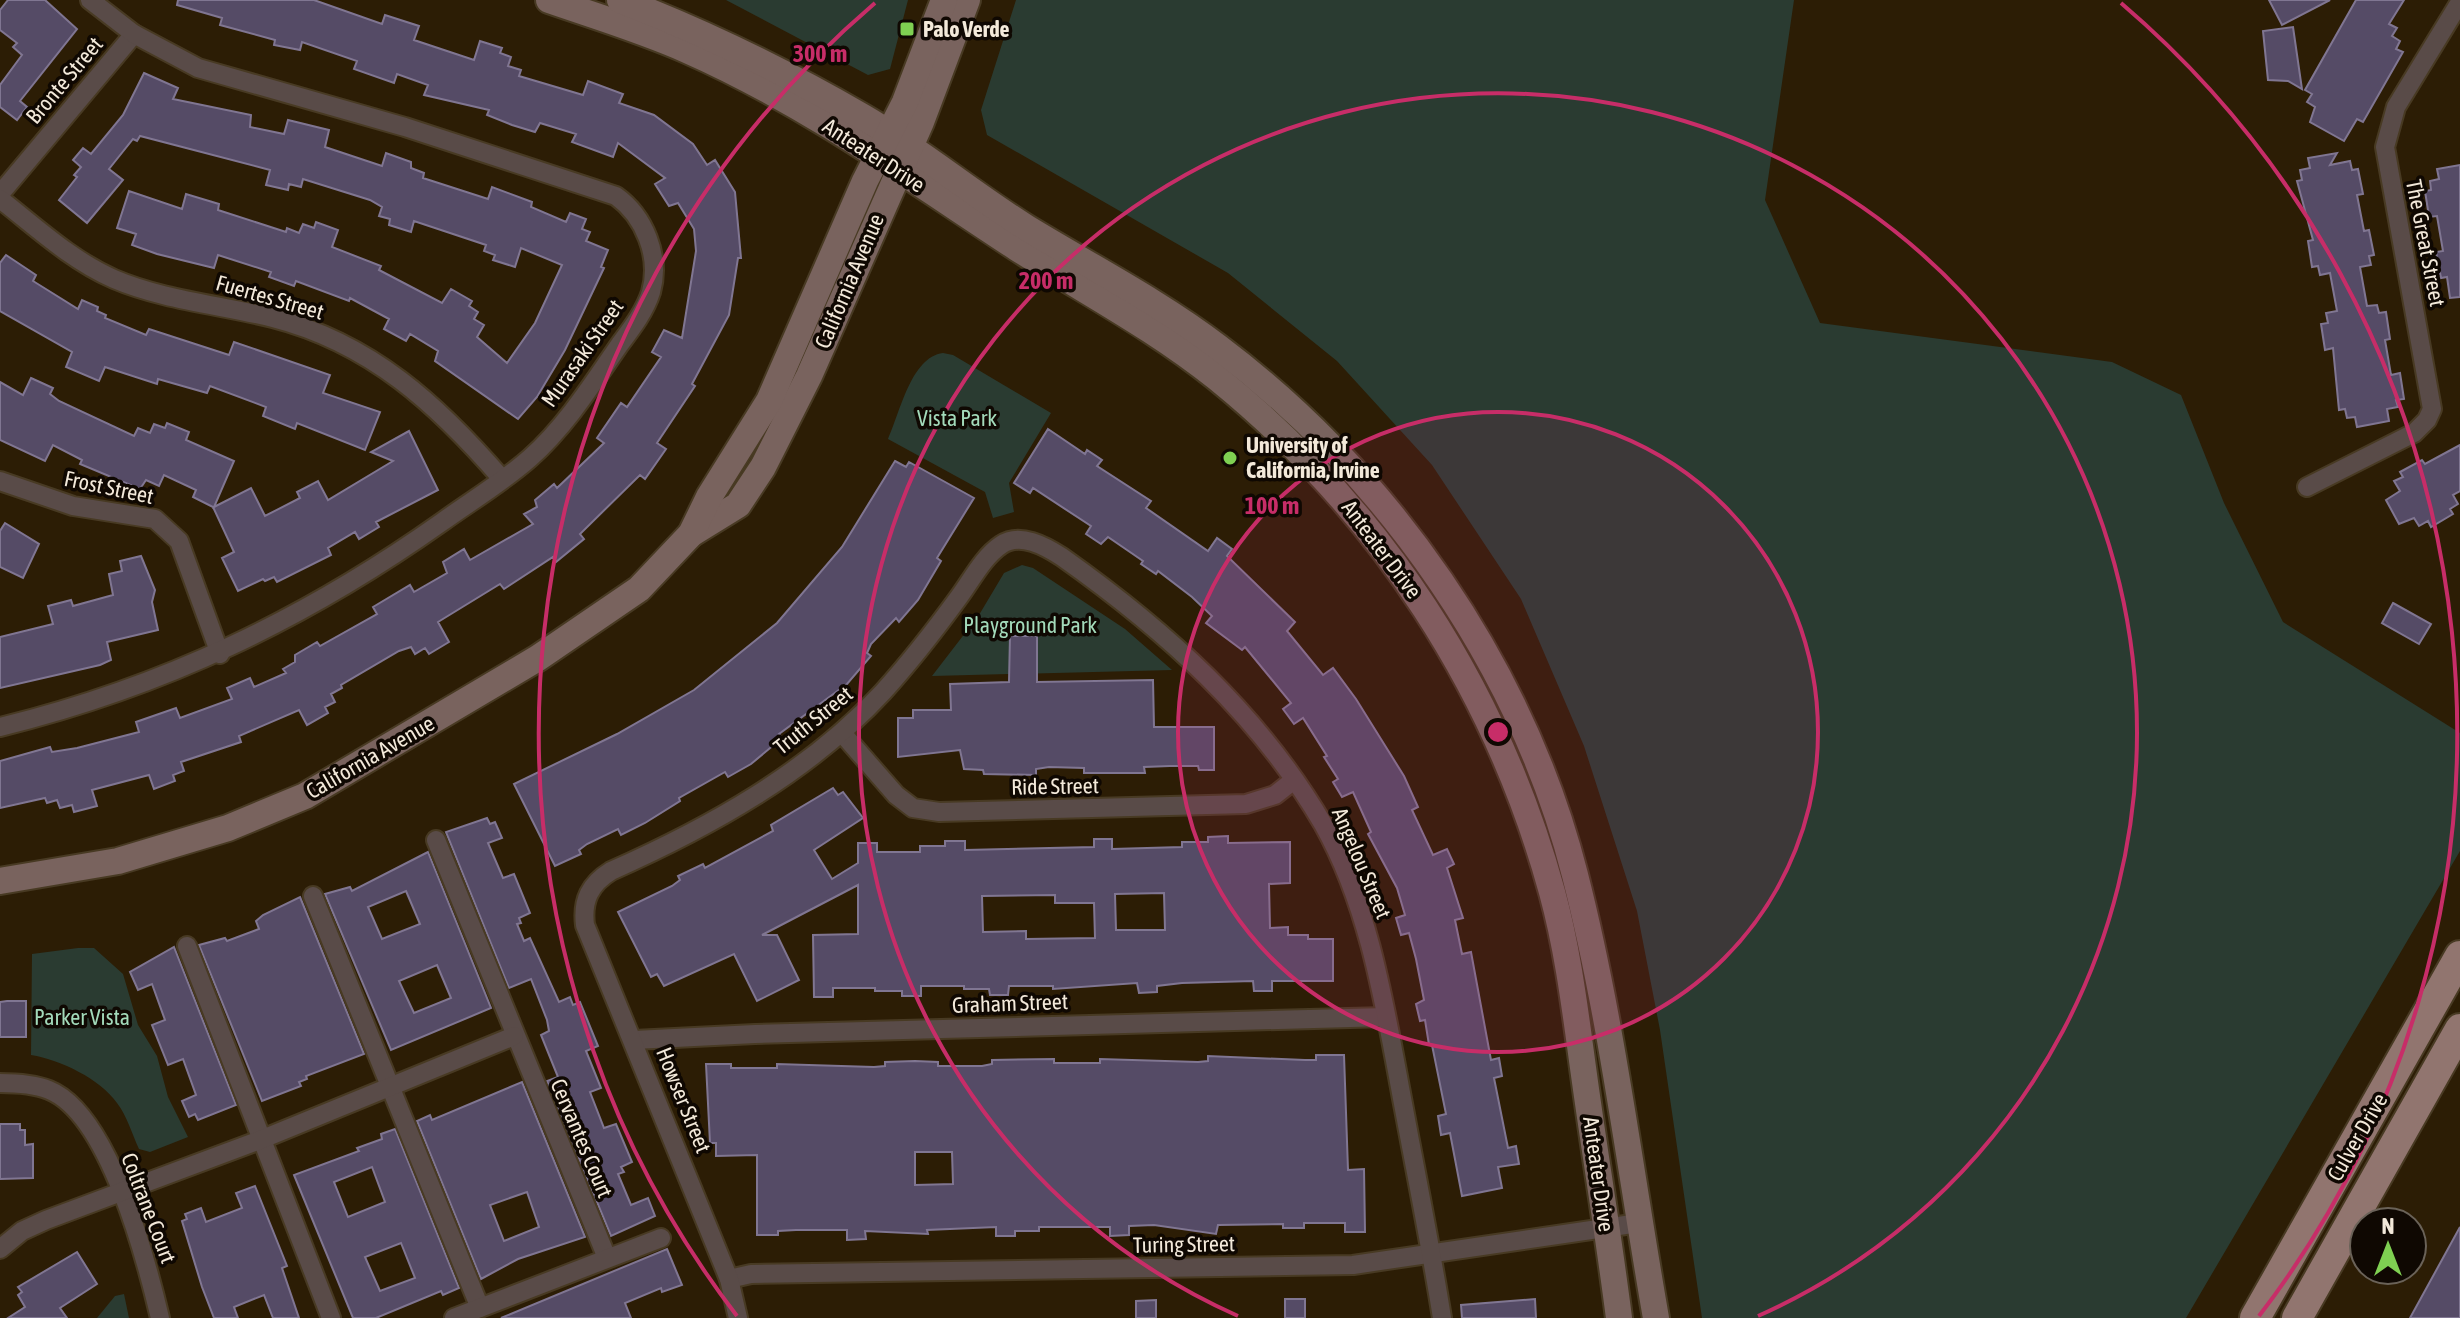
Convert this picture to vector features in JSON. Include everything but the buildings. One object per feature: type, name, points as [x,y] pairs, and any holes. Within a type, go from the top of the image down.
[{"type":"main road","name":"Anteater Drive","points":[[549,0],[686,50],[893,151],[1023,225],[1169,313],[1259,380],[1348,463],[1454,601],[1509,699],[1549,794],[1574,871],[1593,951],[1656,1318]]},
{"type":"main road","name":"Anteater Drive","points":[[620,0],[764,64],[893,151],[1037,261],[1142,325],[1216,378],[1261,416],[1342,496],[1414,590],[1484,707],[1514,776],[1540,854],[1569,974],[1619,1318]]},
{"type":"main road","name":"California Avenue","points":[[0,881],[118,861],[228,828],[305,796],[373,759],[593,623],[639,589],[691,534],[738,505],[763,467],[809,376],[893,151],[905,102],[944,0]]},
{"type":"main road","name":"California Avenue","points":[[893,151],[943,69],[967,0]]},
{"type":"main road","name":"Culver Drive","points":[[2255,1318],[2460,956]]},
{"type":"main road","name":"Culver Drive","points":[[2297,1318],[2460,1029]]},
{"type":"street","name":"Murasaki Street","points":[[0,727],[137,688],[220,654],[390,559],[531,457],[562,423],[640,316],[651,291],[653,264],[642,222],[632,208],[616,196],[405,127],[198,68],[134,34],[90,0]]},
{"type":"street","name":"The Great Street","points":[[2307,487],[2414,433],[2427,420],[2432,409],[2385,147],[2396,107],[2460,2]]},
{"type":"street","name":"Bronte Street","points":[[0,197],[134,34]]},
{"type":"street","name":"Fuertes Street","points":[[0,197],[73,257],[118,281],[276,319],[351,349],[437,407],[502,479]]},
{"type":"street","name":"Frost Street","points":[[0,481],[73,506],[155,519],[169,528],[179,541],[220,654]]},
{"type":"street","name":"Truth Street","points":[[586,901],[596,880],[739,808],[842,733],[929,637],[999,546],[1021,540],[1035,542]]},
{"type":"street","name":"Angelou Street","points":[[1035,542],[1085,573],[1174,644],[1268,740],[1324,826],[1359,909],[1386,1017],[1442,1318]]},
{"type":"street","name":"Ride Street","points":[[842,733],[896,795],[913,808],[939,812],[1246,804],[1275,795],[1294,780]]},
{"type":"street","name":"Cervantes Court","points":[[436,840],[607,1258]]},
{"type":"street","points":[[313,896],[480,1308]]},
{"type":"street","name":"Howser Street","points":[[586,901],[585,925],[729,1279],[738,1318]]},
{"type":"street","points":[[187,946],[331,1318]]},
{"type":"street","name":"Graham Street","points":[[634,1040],[1386,1017]]},
{"type":"street","points":[[0,1249],[22,1231],[260,1140],[514,1036]]},
{"type":"street","name":"Coltrane Court","points":[[0,1083],[50,1090],[85,1118],[123,1192],[160,1318]]},
{"type":"street","name":"Turing Street","points":[[729,1279],[751,1274],[1353,1265],[1431,1256],[1639,1223]]},
{"type":"street","points":[[454,1318],[661,1238]]},
{"type":"green space","points":[[726,0],[908,0],[890,69],[868,75]]},
{"type":"green space","points":[[1016,0],[1794,0],[1765,200],[1820,323],[2112,362],[2181,395],[2224,503],[2283,622],[2460,733],[2460,851],[2186,1318],[1702,1318],[1660,1030],[1637,911],[1584,746],[1521,599],[1432,465],[1337,361],[1228,273],[987,135],[981,110]]},
{"type":"green space","name":"Vista Park","points":[[943,353],[953,355],[1051,413],[1009,483],[1014,512],[993,518],[985,492],[888,439],[915,375],[923,364]]},
{"type":"green space","name":"Playground Park","points":[[1022,565],[1033,568],[1125,629],[1172,670],[932,676],[979,615],[1004,573]]},
{"type":"green space","name":"Parker Vista","points":[[94,948],[123,974],[138,1025],[157,1056],[168,1097],[188,1137],[150,1152],[139,1149],[121,1108],[101,1086],[67,1066],[31,1055],[32,954]]},
{"type":"green space","points":[[124,1294],[129,1318],[97,1318],[115,1296]]},
{"type":"place","name":"Palo Verde","points":[[907,29]]},
{"type":"place","name":"University of California, Irvine","points":[[1230,458]]}]
